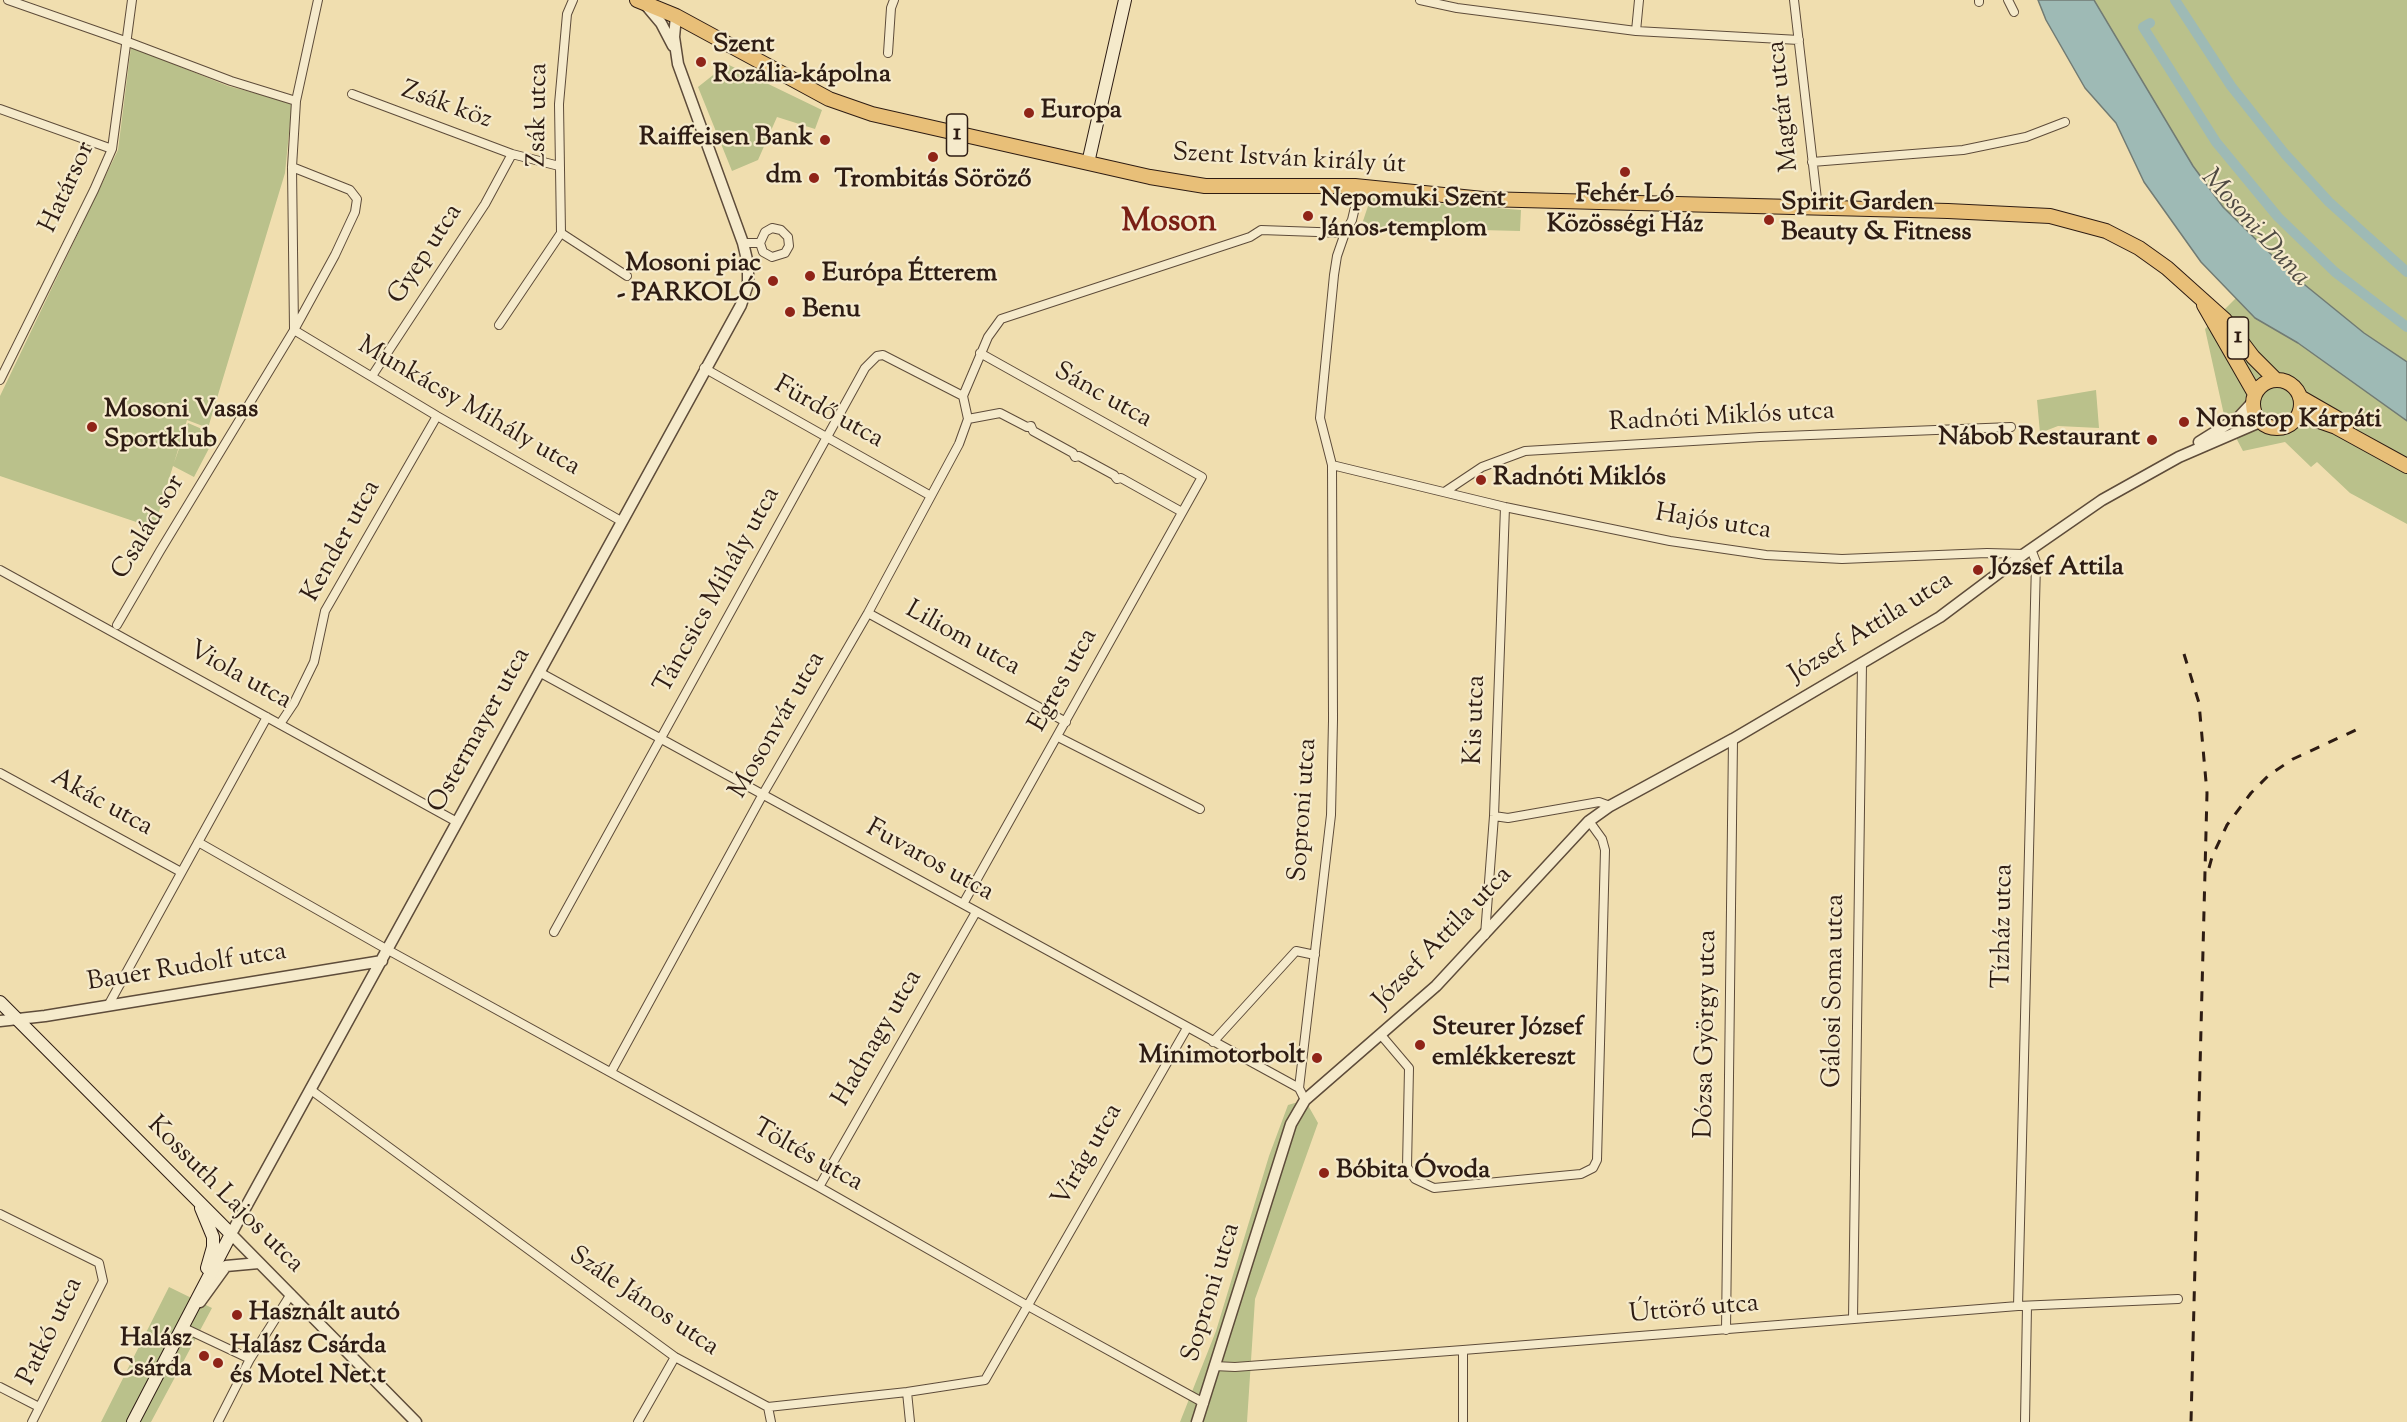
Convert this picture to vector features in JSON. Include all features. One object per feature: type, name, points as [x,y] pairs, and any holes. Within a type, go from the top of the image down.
[{"type":"main road","points":[[1088,163],[1125,0]]},
{"type":"main road","name":"Szent István király út","points":[[640,1],[676,15],[829,99],[872,114],[928,129],[1150,177],[1205,186],[1355,186],[1483,198],[2050,216],[2106,231],[2139,248],[2167,267],[2225,320],[2253,357],[2276,380]]},
{"type":"main road","name":"Szent István király út","points":[[2200,298],[2253,399]]},
{"type":"main road","name":"1","points":[[2260,422],[2254,414],[2253,399],[2261,385],[2276,380],[2291,384],[2300,397],[2351,426],[2380,449],[2407,466]]},
{"type":"main road","points":[[2260,422],[2270,428],[2288,426],[2297,418],[2301,406],[2300,397]]},
{"type":"main road","name":"1","points":[[2297,418],[2321,421],[2380,449]]},
{"type":"main road","name":"Kossuth Lajos utca","points":[[0,1002],[231,1234]]},
{"type":"main road","points":[[182,1328],[213,1247],[213,1237],[199,1203]]},
{"type":"main road","points":[[133,1422],[231,1234]]},
{"type":"street","points":[[8,0],[231,81],[296,101]]},
{"type":"street","name":"Határsor","points":[[0,380],[112,149],[132,0]]},
{"type":"street","points":[[294,330],[292,167],[296,101],[318,0]]},
{"type":"street","name":"Zsák utca","points":[[561,233],[559,104],[567,14],[573,0]]},
{"type":"street","points":[[888,53],[891,8],[894,0]]},
{"type":"street","points":[[1420,0],[1457,8],[1636,31],[1799,40]]},
{"type":"street","points":[[1636,31],[1639,0]]},
{"type":"street","name":"Magtár utca","points":[[1794,0],[1818,208]]},
{"type":"street","points":[[2008,0],[2014,12]]},
{"type":"street","points":[[640,1],[661,23],[676,53]]},
{"type":"street","points":[[676,15],[674,37],[676,53]]},
{"type":"street","name":"Ostermayer utca","points":[[231,1234],[741,304],[748,284],[748,264],[743,243],[676,53]]},
{"type":"street","name":"Zsák köz","points":[[352,94],[512,154],[559,166]]},
{"type":"street","points":[[0,109],[112,149]]},
{"type":"street","points":[[1812,162],[1963,150],[2026,137],[2065,122]]},
{"type":"street","name":"Gyep utca","points":[[372,376],[485,204],[512,154]]},
{"type":"street","name":"Család sor","points":[[117,625],[159,551],[294,330],[335,255],[355,212],[357,199],[350,190],[292,167]]},
{"type":"street","name":"Soproni utca","points":[[1299,1088],[1331,815],[1334,557],[1332,465],[1320,418],[1334,275],[1337,256],[1352,220],[1356,203],[1355,186]]},
{"type":"street","points":[[772,228],[781,230],[788,237],[789,246],[785,253],[772,257],[764,252],[760,243],[765,232],[772,228]]},
{"type":"street","points":[[1182,512],[1000,413],[968,419],[963,396],[988,337],[1001,319],[1250,237],[1261,230],[1345,233]]},
{"type":"street","points":[[499,325],[561,233],[627,276]]},
{"type":"street","points":[[743,243],[760,243]]},
{"type":"street","name":"Munkácsy Mihály utca","points":[[294,330],[437,416],[621,521]]},
{"type":"street","name":"Sánc utca","points":[[980,353],[1202,477]]},
{"type":"street","name":"Táncsics Mihály utca","points":[[554,932],[865,368],[877,356],[884,355],[963,396]]},
{"type":"street","name":"Fürdő utca","points":[[704,368],[931,496]]},
{"type":"street","name":"József Attila utca","points":[[1305,1100],[1436,986],[1589,821],[1610,806],[1733,739],[1940,617],[2028,551],[2102,500],[2179,457],[2239,417],[2253,399]]},
{"type":"street","name":"Kender utca","points":[[280,724],[314,663],[325,611],[437,416]]},
{"type":"street","name":"Mosonvár utca","points":[[611,1072],[764,794],[868,613],[959,444],[968,419]]},
{"type":"street","name":"József Attila utca","points":[[2179,457],[2260,422]]},
{"type":"street","name":"Radnóti Miklós utca","points":[[1446,491],[1482,467],[1525,451],[1760,437],[2011,427]]},
{"type":"street","name":"Hajós utca","points":[[1332,465],[1505,507],[1670,541],[1766,555],[1842,559],[2028,551]]},
{"type":"street","name":"Egres utca","points":[[963,904],[1202,477]]},
{"type":"street","name":"Kis utca","points":[[1485,935],[1494,816],[1505,507]]},
{"type":"street","name":"Tízház utca","points":[[2025,1422],[2023,1306],[2036,562],[2028,551]]},
{"type":"street","name":"Viola utca","points":[[0,570],[457,822]]},
{"type":"street","name":"Liliom utca","points":[[868,613],[1066,722]]},
{"type":"street","name":"Gálosi Soma utca","points":[[1852,1319],[1862,663]]},
{"type":"street","name":"Fuvaros utca","points":[[539,672],[1299,1088]]},
{"type":"street","points":[[109,1004],[267,717]]},
{"type":"street","points":[[1058,737],[1200,809]]},
{"type":"street","name":"Dózsa György utca","points":[[1726,1330],[1733,739]]},
{"type":"street","name":"Akác utca","points":[[0,773],[181,872]]},
{"type":"street","points":[[1494,816],[1508,818],[1599,802],[1610,806]]},
{"type":"street","points":[[1381,1035],[1409,1068],[1407,1167],[1415,1179],[1434,1188],[1581,1173],[1593,1168],[1597,1160],[1605,850],[1602,839],[1589,821]]},
{"type":"street","name":"Töltés utca","points":[[198,842],[1204,1403]]},
{"type":"street","name":"Hadnagy utca","points":[[819,1187],[976,912]]},
{"type":"street","points":[[1213,1042],[1296,951],[1315,956]]},
{"type":"street","name":"Bauer Rudolf utca","points":[[0,1021],[45,1016],[382,961]]},
{"type":"street","name":"Virág utca","points":[[1028,1306],[1186,1028]]},
{"type":"street","points":[[1299,1088],[1305,1100]]},
{"type":"street","name":"Szále János utca","points":[[311,1090],[675,1357],[768,1407]]},
{"type":"street","name":"Soproni utca","points":[[1197,1422],[1291,1124],[1305,1100]]},
{"type":"street","name":"Patkó utca","points":[[0,1214],[99,1263],[103,1281],[32,1422]]},
{"type":"street","name":"Kossuth Lajos utca","points":[[231,1234],[416,1422]]},
{"type":"street","points":[[249,1359],[182,1328],[226,1266],[259,1263]]},
{"type":"street","points":[[218,1422],[249,1359],[291,1294]]},
{"type":"street","name":"Úttörő utca","points":[[1214,1366],[1247,1366],[1463,1350],[2023,1306],[2178,1299]]},
{"type":"street","points":[[771,1422],[768,1407],[907,1392],[985,1380],[1028,1306]]},
{"type":"street","points":[[1463,1350],[1463,1422]]},
{"type":"street","points":[[638,1422],[675,1357]]},
{"type":"street","points":[[0,1387],[39,1407]]},
{"type":"street","points":[[907,1392],[910,1422]]},
{"type":"green space","points":[[2094,0],[2407,0],[2407,362],[2364,333],[2289,272],[2223,207],[2193,166]]},
{"type":"green space","points":[[131,47],[228,86],[292,103],[285,173],[208,428],[187,420],[174,463],[188,423],[216,435],[194,477],[173,466],[154,528],[0,476],[0,396],[118,150]]},
{"type":"green space","points":[[727,64],[822,110],[815,129],[777,117],[758,160],[732,171],[698,87]]},
{"type":"green space","points":[[1372,194],[1410,201],[1521,210],[1520,231],[1361,227]]},
{"type":"green space","points":[[2236,298],[2255,318],[2298,343],[2407,421],[2407,524],[2350,493],[2317,462],[2311,467],[2285,442],[2243,451],[2224,415],[2205,329]]},
{"type":"green space","points":[[2096,390],[2099,428],[2058,426],[2040,433],[2037,400]]},
{"type":"green space","points":[[1305,1100],[1318,1123],[1255,1299],[1247,1422],[1180,1422],[1216,1331],[1269,1156],[1288,1105]]},
{"type":"green space","points":[[169,1287],[212,1308],[151,1422],[101,1422]]},
{"type":"water","points":[[2038,0],[2094,0],[2193,166],[2223,207],[2289,272],[2364,333],[2407,362],[2407,421],[2298,343],[2255,318],[2201,262],[2144,182],[2116,123],[2085,88],[2046,20]]},
{"type":"waterway","points":[[2175,0],[2231,86],[2285,154],[2329,202],[2407,272]]},
{"type":"waterway","name":"Mosoni-Duna","points":[[2150,23],[2143,27],[2216,142],[2278,217],[2335,272],[2407,327]]},
{"type":"railway","points":[[2184,654],[2199,703],[2207,793],[2191,1422]]},
{"type":"railway","points":[[2209,868],[2227,825],[2251,793],[2269,775],[2293,759],[2358,729]]},
{"type":"place","name":"Szent Rozália-kápolna","points":[[701,62]]},
{"type":"place","name":"Europa","points":[[1029,113]]},
{"type":"place","name":"Raiffeisen Bank","points":[[825,140]]},
{"type":"place","name":"Trombitás Söröző","points":[[933,157]]},
{"type":"place","name":"Fehér Ló Közösségi Ház","points":[[1625,172]]},
{"type":"place","name":"dm","points":[[814,178]]},
{"type":"place","name":"Nepomuki Szent János-templom","points":[[1308,216]]},
{"type":"place","name":"Spirit Garden Beauty & Fitness","points":[[1769,220]]},
{"type":"place","name":"Európa Étterem","points":[[810,276]]},
{"type":"place","name":"Mosoni piac - PARKOLÓ","points":[[773,281]]},
{"type":"place","name":"Benu","points":[[790,312]]},
{"type":"place","name":"Nonstop Kárpáti","points":[[2184,422]]},
{"type":"place","name":"Mosoni Vasas Sportklub","points":[[92,427]]},
{"type":"place","name":"Nábob Restaurant","points":[[2152,440]]},
{"type":"place","name":"Radnóti Miklós","points":[[1481,480]]},
{"type":"place","name":"József Attila","points":[[1978,570]]},
{"type":"place","name":"Steurer József emlékkereszt","points":[[1420,1045]]},
{"type":"place","name":"Minimotorbolt","points":[[1317,1058]]},
{"type":"place","name":"Bóbita Óvoda","points":[[1324,1173]]},
{"type":"place","name":"Használt autó","points":[[237,1315]]},
{"type":"place","name":"Halász Csárda","points":[[204,1356]]},
{"type":"place","name":"Halász Csárda és Motel Net.t","points":[[218,1363]]},
{"type":"district","name":"Moson","points":[[1169,225]]}]
